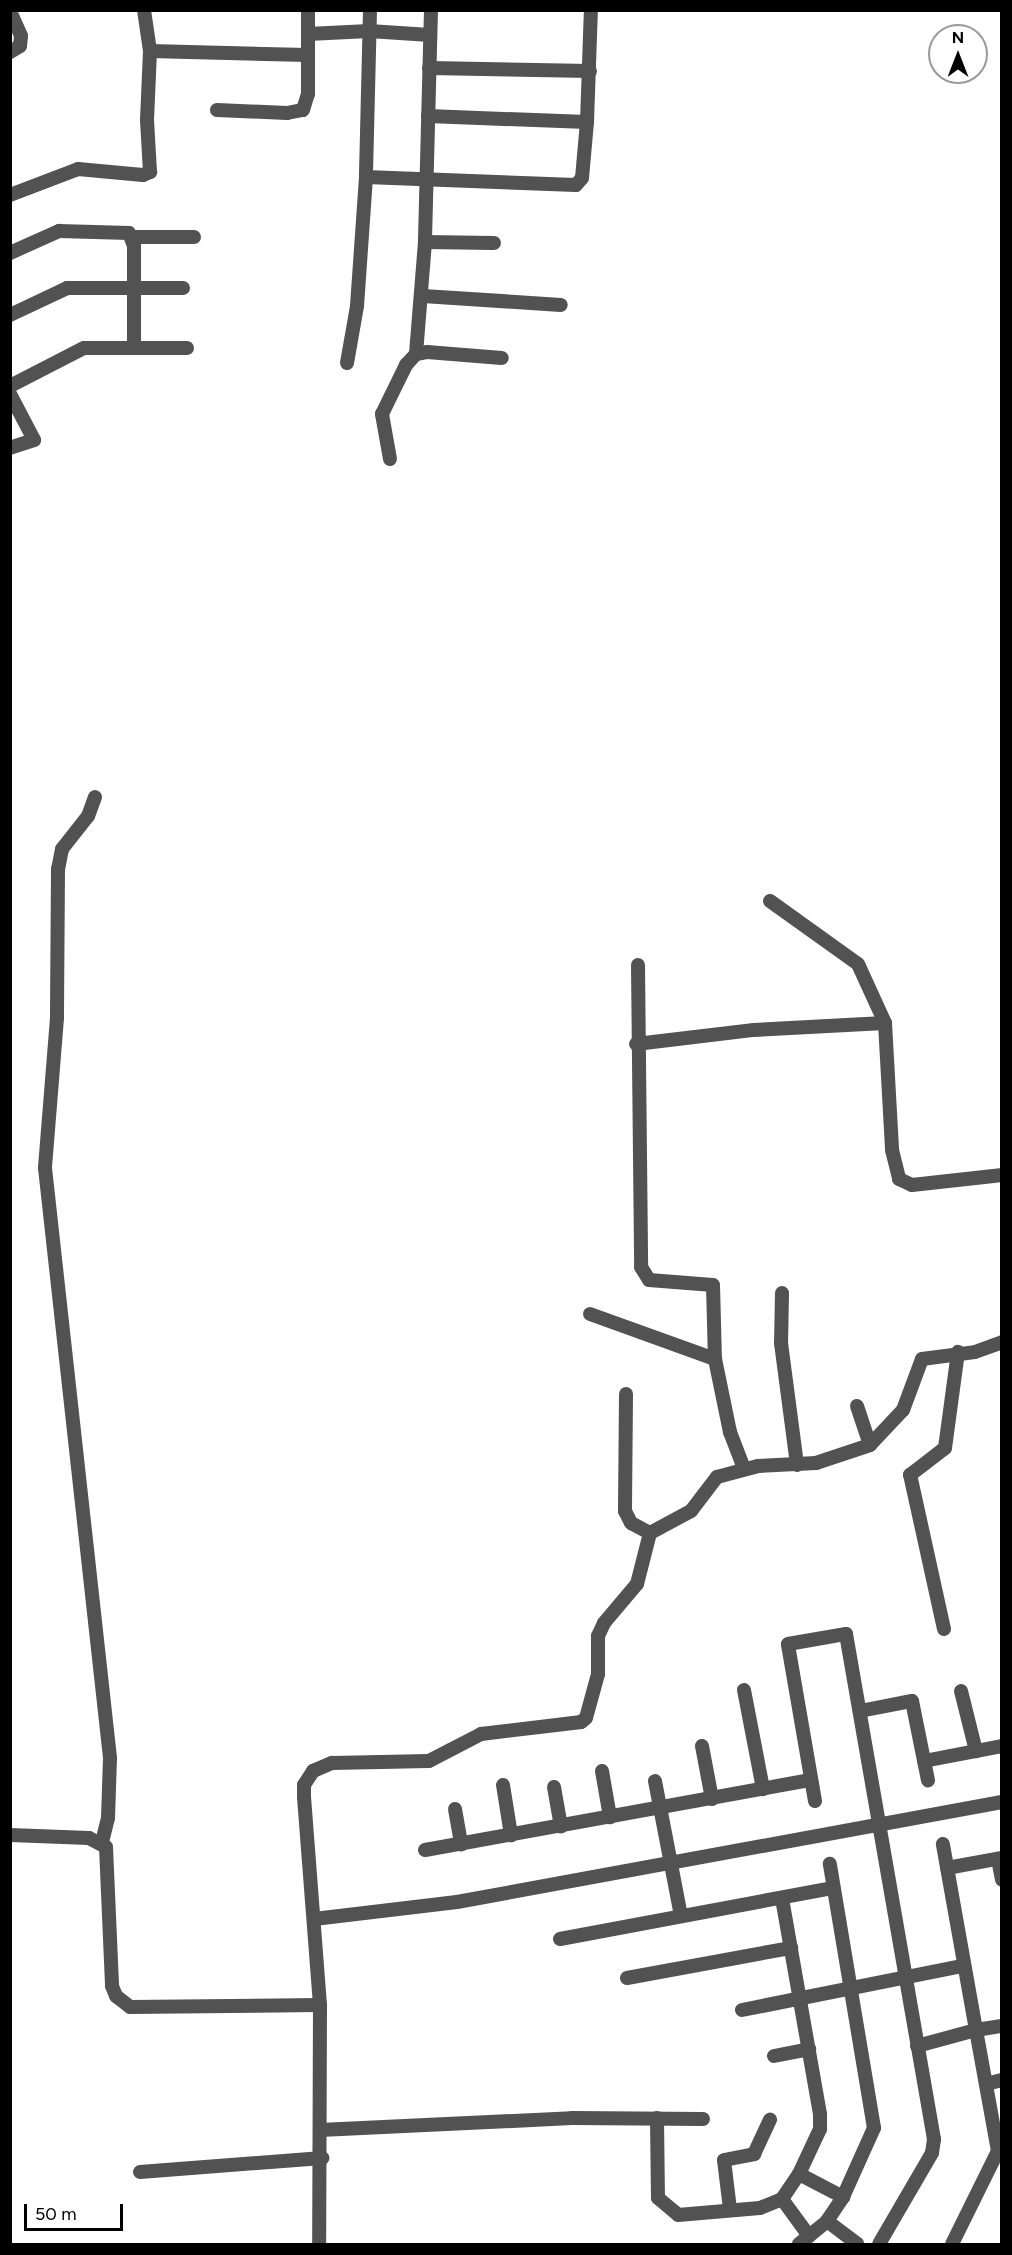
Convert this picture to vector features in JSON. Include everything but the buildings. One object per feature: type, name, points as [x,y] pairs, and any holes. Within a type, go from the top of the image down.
[{"type":"street","points":[[10,195],[78,169],[149,173],[150,51],[144,10]]},
{"type":"street","points":[[217,110],[303,110],[308,94],[308,10]]},
{"type":"street","points":[[347,363],[357,306],[366,177],[370,10]]},
{"type":"street","points":[[390,459],[382,414],[406,365],[416,354],[423,296],[431,10]]},
{"type":"street","points":[[366,177],[427,177],[576,185],[582,178],[587,122],[591,10]]},
{"type":"street","points":[[10,11],[21,36],[20,46],[10,52]]},
{"type":"street","points":[[308,34],[369,31],[430,35]]},
{"type":"street","points":[[150,51],[307,55]]},
{"type":"street","points":[[429,68],[590,71]]},
{"type":"street","points":[[428,116],[587,122]]},
{"type":"street","points":[[10,253],[59,231],[122,231],[133,237],[194,237]]},
{"type":"street","points":[[133,237],[134,348]]},
{"type":"street","points":[[425,242],[494,243]]},
{"type":"street","points":[[10,315],[67,288],[183,288]]},
{"type":"street","points":[[423,296],[561,305]]},
{"type":"street","points":[[10,386],[84,348],[187,348]]},
{"type":"street","points":[[416,354],[502,358]]},
{"type":"street","points":[[10,394],[34,440],[30,445],[10,448]]},
{"type":"street","points":[[95,796],[88,816],[62,849],[58,869],[57,1018],[45,1168],[110,1758],[108,1818],[102,1842],[107,1854],[112,1986],[122,2002],[141,2009],[320,2005]]},
{"type":"street","points":[[770,901],[849,954],[858,964],[885,1023],[892,1150],[899,1179],[912,1185],[1002,1175]]},
{"type":"street","points":[[638,965],[636,1044],[641,1267],[649,1280],[713,1285],[715,1359],[730,1432],[744,1468]]},
{"type":"street","points":[[636,1044],[754,1030],[885,1023]]},
{"type":"street","points":[[782,1293],[781,1344],[796,1465]]},
{"type":"street","points":[[590,1314],[715,1359]]},
{"type":"street","points":[[319,2244],[322,2158],[320,2005],[304,1797],[304,1785],[313,1771],[332,1763],[429,1761],[482,1734],[544,1725],[568,1726],[586,1718],[598,1674],[598,1636],[604,1623],[637,1584],[650,1533],[691,1511],[717,1477],[744,1468],[779,1463],[796,1465],[842,1456],[870,1445],[903,1410],[922,1359],[958,1352],[975,1352],[1002,1342]]},
{"type":"street","points":[[944,1629],[910,1475],[945,1448],[958,1352]]},
{"type":"street","points":[[626,1394],[625,1511],[631,1523],[650,1533]]},
{"type":"street","points":[[857,1406],[870,1445]]},
{"type":"street","points":[[815,1801],[788,1644],[846,1634],[906,1977],[933,2147],[879,2244]]},
{"type":"street","points":[[744,1690],[763,1789]]},
{"type":"street","points":[[960,1691],[976,1751]]},
{"type":"street","points":[[860,1711],[912,1701],[928,1780]]},
{"type":"street","points":[[702,1746],[712,1798]]},
{"type":"street","points":[[924,1761],[1002,1746]]},
{"type":"street","points":[[602,1771],[610,1817]]},
{"type":"street","points":[[425,1850],[811,1780]]},
{"type":"street","points":[[655,1781],[681,1916]]},
{"type":"street","points":[[503,1785],[511,1835]]},
{"type":"street","points":[[554,1786],[561,1826]]},
{"type":"street","points":[[314,1919],[457,1902],[1002,1802]]},
{"type":"street","points":[[455,1809],[461,1844]]},
{"type":"street","points":[[10,1835],[89,1838],[102,1842]]},
{"type":"street","points":[[943,1844],[963,1966],[998,2151],[952,2244]]},
{"type":"street","points":[[947,1868],[1000,1858],[1002,1880]]},
{"type":"street","points":[[782,2199],[804,2240],[827,2221],[843,2197],[874,2128],[830,1864]]},
{"type":"street","points":[[560,1939],[833,1888]]},
{"type":"street","points":[[657,2118],[659,2202],[678,2215],[760,2208],[782,2199],[799,2174],[821,2122],[782,1898]]},
{"type":"street","points":[[627,1978],[791,1948]]},
{"type":"street","points":[[742,2010],[963,1966]]},
{"type":"street","points":[[917,2046],[976,2030],[1002,2026]]},
{"type":"street","points":[[774,2056],[809,2049]]},
{"type":"street","points":[[986,2084],[1002,2080]]},
{"type":"street","points":[[320,2130],[572,2118],[703,2119]]},
{"type":"street","points":[[730,2209],[724,2160],[754,2154],[770,2119]]},
{"type":"street","points":[[140,2172],[322,2158]]},
{"type":"street","points":[[799,2174],[843,2197]]},
{"type":"street","points":[[827,2221],[857,2244]]}]
